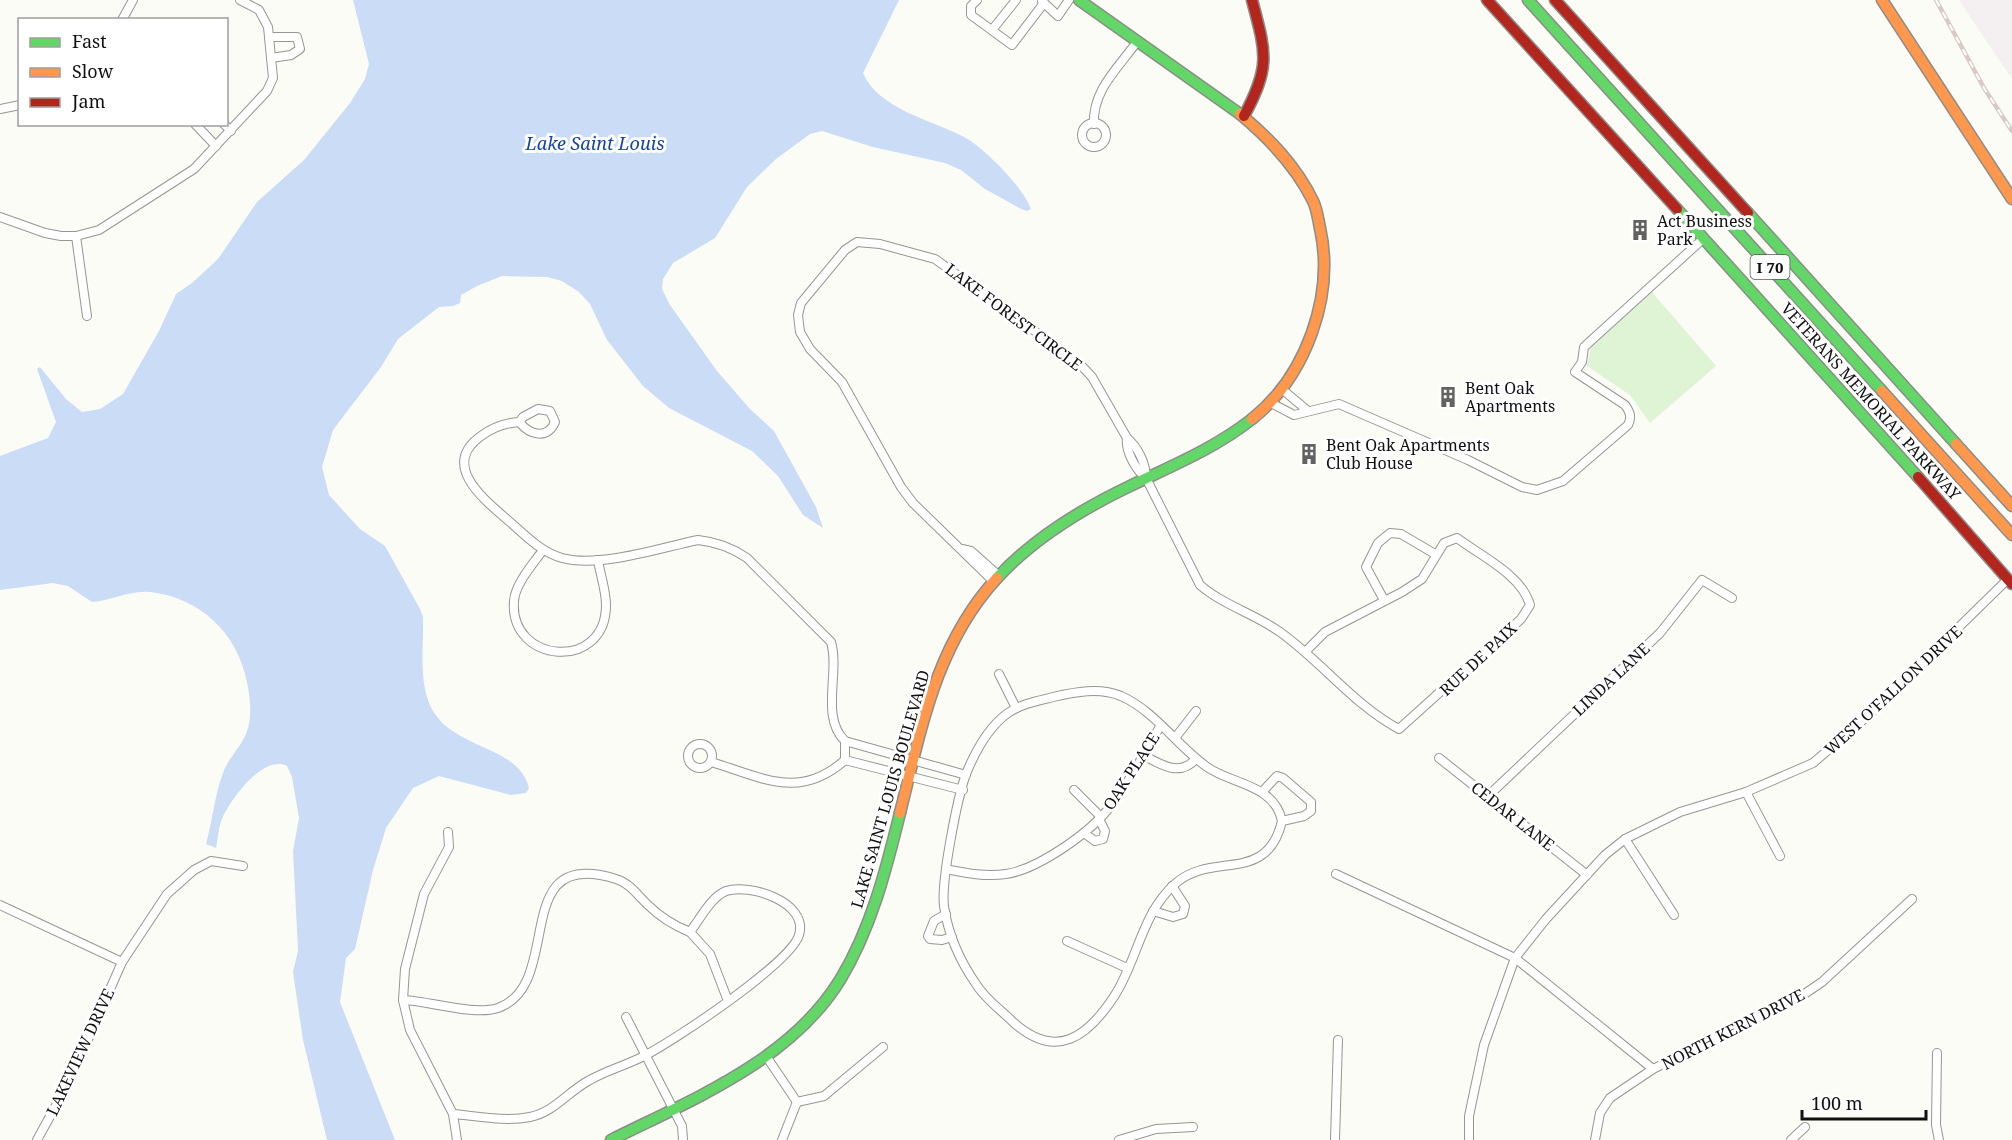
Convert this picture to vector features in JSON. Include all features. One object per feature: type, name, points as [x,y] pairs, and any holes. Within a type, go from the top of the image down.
[{"type":"main road","name":"LAKE SAINT LOUIS BOULEVARD","points":[[611,1140],[766,1056],[796,1032],[822,1006],[842,976],[869,918],[912,760],[945,656],[972,607],[997,579],[1049,531],[1112,494],[1221,441],[1271,403],[1283,390],[1305,351],[1323,284],[1323,237],[1314,203],[1297,169],[1280,148],[1244,116],[1136,43],[1079,0]]},
{"type":"main road","points":[[1244,116],[1265,74],[1266,53],[1252,0]]},
{"type":"main road","name":"VETERANS MEMORIAL PARKWAY","points":[[1487,0],[1819,364],[2010,582]]},
{"type":"main road","name":"I 70","points":[[1528,0],[2012,535]]},
{"type":"main road","name":"I 70","points":[[1555,0],[2012,506]]},
{"type":"main road","points":[[1882,0],[2012,199]]},
{"type":"street","points":[[123,18],[133,0]]},
{"type":"street","points":[[0,217],[45,233],[76,236],[99,230],[122,217],[194,169],[267,91],[273,78],[267,27],[259,10],[240,0]]},
{"type":"street","points":[[977,0],[971,6],[971,15],[1011,45],[1043,1],[1058,16],[1069,0]]},
{"type":"street","points":[[992,30],[1016,0]]},
{"type":"street","points":[[269,37],[289,35],[297,37],[300,42],[300,49],[296,52],[271,58]]},
{"type":"street","points":[[1094,124],[1093,108],[1098,95],[1136,43]]},
{"type":"street","points":[[0,108],[18,105]]},
{"type":"street","points":[[197,126],[216,146]]},
{"type":"street","points":[[226,126],[231,130]]},
{"type":"street","points":[[76,236],[87,316]]},
{"type":"street","points":[[1271,403],[1294,415],[1339,404],[1468,460],[1522,487],[1537,490],[1557,486],[1628,425],[1631,419],[1630,411],[1625,405],[1575,372],[1582,362],[1584,347],[1704,238]]},
{"type":"street","name":"LAKE FOREST CIRCLE","points":[[997,579],[971,551],[962,549],[913,503],[842,382],[810,349],[800,332],[798,315],[801,303],[845,249],[856,242],[880,244],[935,259],[1079,363],[1092,377],[1127,438],[1141,457],[1146,468],[1146,478]]},
{"type":"street","points":[[1283,390],[1308,411]]},
{"type":"street","points":[[519,422],[525,429],[540,435],[547,433],[555,422],[554,416],[546,409],[529,413],[519,422],[491,428],[476,439],[467,454],[464,469],[479,495],[543,550],[563,558],[598,560],[698,540],[715,542],[747,558],[831,642],[835,656],[833,721],[845,741],[845,760],[832,772],[814,781],[797,785],[771,780],[711,762]]},
{"type":"street","name":"RUE DE PAIX","points":[[1146,478],[1200,585],[1210,593],[1253,615],[1305,652],[1380,719],[1399,729],[1413,719],[1521,620],[1530,604],[1526,592],[1516,581],[1457,538],[1444,543],[1435,554],[1422,579],[1325,632],[1305,652]]},
{"type":"street","points":[[1384,600],[1366,567],[1378,543],[1390,533],[1401,534],[1435,554]]},
{"type":"street","points":[[543,550],[523,580],[514,600],[515,619],[522,633],[536,646],[556,653],[568,653],[583,648],[595,636],[603,621],[606,605],[598,560]]},
{"type":"street","name":"LINDA LANE","points":[[1488,796],[1660,633],[1702,580],[1731,598]]},
{"type":"street","name":"WEST O'FALLON DRIVE","points":[[1469,1140],[1469,1116],[1484,1045],[1515,958],[1587,875],[1625,839],[1680,812],[1746,792],[1784,777],[1821,758],[2010,582]]},
{"type":"street","points":[[999,674],[1016,708]]},
{"type":"street","points":[[1074,692],[1108,693],[1120,696],[1138,706],[1209,769],[1262,792],[1274,802],[1282,820],[1278,837],[1268,851],[1254,861],[1200,871],[1172,886],[1154,911],[1116,993],[1099,1017],[1076,1036],[1053,1044],[1029,1036],[980,990],[964,966],[952,937],[946,914],[946,869],[966,775],[987,735],[997,723],[1016,708],[1074,692]]},
{"type":"street","points":[[1175,738],[1196,711]]},
{"type":"street","name":"OAK PLACE","points":[[946,869],[980,876],[1008,874],[1030,865],[1084,833],[1112,805],[1161,725]]},
{"type":"street","points":[[845,741],[966,775]]},
{"type":"street","points":[[1143,755],[1160,764],[1178,769],[1183,769],[1196,759]]},
{"type":"street","name":"CEDAR LANE","points":[[1439,758],[1587,875]]},
{"type":"street","points":[[845,760],[963,790]]},
{"type":"street","points":[[1262,792],[1277,776],[1283,778],[1311,802],[1311,811],[1304,816],[1282,820]]},
{"type":"street","name":"OAK PLACE","points":[[1074,790],[1100,818],[1105,831],[1103,839],[1095,842],[1084,833]]},
{"type":"street","points":[[1746,792],[1780,856]]},
{"type":"street","points":[[448,832],[449,847],[424,894],[405,969],[403,1000],[410,1030],[453,1114],[458,1140]]},
{"type":"street","points":[[1625,839],[1674,915]]},
{"type":"street","name":"LAKEVIEW DRIVE","points":[[37,1140],[70,1080],[122,962],[177,884],[194,870],[211,861],[243,866]]},
{"type":"street","points":[[403,1000],[478,1011],[496,1009],[511,1002],[524,988],[532,971],[538,928],[552,892],[560,880],[576,873],[617,879],[628,885],[649,907],[690,932],[710,954],[728,1001]]},
{"type":"street","points":[[1336,874],[1515,958],[1653,1069]]},
{"type":"street","points":[[1154,911],[1173,917],[1184,914],[1185,906],[1172,886]]},
{"type":"street","points":[[453,1114],[505,1119],[531,1117],[555,1107],[587,1081],[644,1056],[753,986],[798,940],[801,926],[796,912],[786,902],[746,890],[730,890],[717,897],[690,932]]},
{"type":"street","name":"NORTH KERN DRIVE","points":[[1595,1140],[1600,1113],[1610,1098],[1653,1069],[1797,999],[1822,982],[1912,899]]},
{"type":"street","points":[[0,905],[122,962]]},
{"type":"street","points":[[946,914],[934,921],[928,936],[930,939],[942,940],[952,937]]},
{"type":"street","points":[[1067,941],[1127,968]]},
{"type":"street","points":[[626,1017],[644,1056],[682,1126],[683,1140]]},
{"type":"street","points":[[1335,1140],[1338,1041]]},
{"type":"street","points":[[797,1102],[824,1096],[883,1047]]},
{"type":"street","points":[[1937,1053],[1936,1125],[1939,1140]]},
{"type":"street","points":[[766,1056],[797,1102]]},
{"type":"street","points":[[782,1140],[797,1102]]},
{"type":"street","points":[[1119,1140],[1156,1129],[1193,1127]]},
{"type":"street","points":[[1791,1140],[1805,1127]]},
{"type":"shaded area","points":[[1959,0],[2012,0],[2012,79]]},
{"type":"green space","points":[[1651,291],[1716,366],[1650,423],[1630,395],[1587,366],[1591,346]]},
{"type":"water","name":"Lake Saint Louis","points":[[353,0],[899,0],[863,73],[871,86],[881,96],[908,113],[966,138],[974,144],[1012,180],[1031,209],[1027,211],[1021,209],[985,189],[961,170],[945,163],[873,147],[822,131],[810,134],[776,159],[747,187],[715,238],[673,263],[663,279],[662,289],[670,305],[717,371],[750,409],[774,431],[816,507],[823,528],[803,515],[778,476],[752,451],[669,408],[643,386],[607,340],[590,304],[579,292],[562,281],[547,277],[502,276],[461,295],[460,303],[439,307],[398,339],[381,367],[333,430],[322,467],[329,495],[360,529],[385,546],[420,609],[423,617],[422,659],[425,690],[437,717],[449,729],[511,762],[522,773],[529,788],[526,793],[511,795],[439,776],[413,788],[386,828],[373,870],[355,949],[346,958],[340,1002],[395,1140],[327,1140],[303,1040],[293,972],[298,951],[293,851],[299,818],[292,777],[287,766],[278,764],[258,772],[240,791],[226,811],[219,830],[216,848],[206,844],[216,796],[225,768],[241,744],[250,717],[249,694],[242,664],[225,634],[200,610],[185,602],[150,592],[92,602],[68,586],[53,583],[0,590],[0,456],[48,438],[56,422],[37,369],[40,367],[66,399],[82,412],[100,409],[123,394],[159,331],[176,294],[218,259],[257,202],[304,160],[350,103],[365,79],[369,64]]},
{"type":"railway","points":[[1936,0],[1984,88],[2012,131]]},
{"type":"traffic: fast","points":[[1079,0],[1240,114]]},
{"type":"traffic: fast","points":[[1528,0],[1882,391]]},
{"type":"traffic: fast","points":[[1677,209],[1918,477]]},
{"type":"traffic: fast","points":[[1748,213],[1956,444]]},
{"type":"traffic: fast","points":[[997,578],[1058,526],[1110,496],[1207,448],[1252,419]]},
{"type":"traffic: fast","points":[[611,1140],[738,1075],[795,1033],[819,1008],[851,961],[869,920],[900,813]]},
{"type":"traffic: slow","points":[[1882,0],[2012,199]]},
{"type":"traffic: slow","points":[[1240,114],[1262,133],[1299,176],[1313,201],[1324,254],[1319,307],[1312,333],[1288,381],[1252,419]]},
{"type":"traffic: slow","points":[[1882,391],[2012,535]]},
{"type":"traffic: slow","points":[[1956,444],[2012,506]]},
{"type":"traffic: slow","points":[[900,813],[924,719],[945,659],[976,604],[997,578]]},
{"type":"traffic: jam","points":[[1244,116],[1259,84],[1263,59],[1263,47],[1252,0]]},
{"type":"traffic: jam","points":[[1487,0],[1677,209]]},
{"type":"traffic: jam","points":[[1555,0],[1748,213]]},
{"type":"traffic: jam","points":[[1918,477],[2012,584]]},
{"type":"place","name":"Act Business Park","points":[[1640,230]]},
{"type":"place","name":"Bent Oak Apartments","points":[[1448,397]]},
{"type":"place","name":"Bent Oak Apartments Club House","points":[[1309,454]]}]
